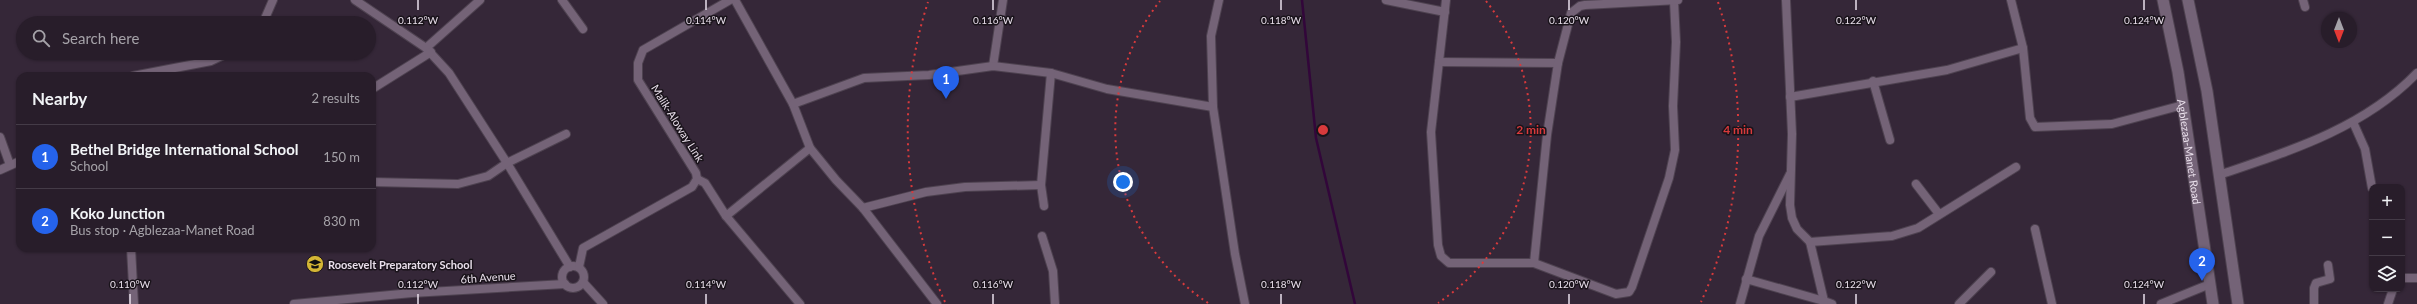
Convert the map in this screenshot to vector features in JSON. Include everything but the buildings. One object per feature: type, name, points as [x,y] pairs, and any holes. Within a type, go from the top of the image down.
[{"type":"main road","name":"Agblezaa-Manet Road","points":[[2163,0],[2183,105],[2213,304]]},
{"type":"main road","points":[[2188,0],[2207,91],[2238,304]]},
{"type":"street","points":[[266,16],[273,0]]},
{"type":"street","points":[[355,0],[428,50],[448,73],[575,267],[584,277],[583,282],[603,304]]},
{"type":"street","points":[[376,87],[428,50],[480,0]]},
{"type":"street","points":[[562,0],[583,29]]},
{"type":"street","name":"Malik-Aloway Link","points":[[575,267],[583,248],[692,187],[697,179],[696,173],[638,80],[638,63],[643,50],[730,0]]},
{"type":"street","points":[[736,0],[793,104],[810,148],[836,180],[863,208],[937,304]]},
{"type":"street","points":[[992,66],[1003,0]]},
{"type":"street","points":[[1219,0],[1211,36],[1213,107],[1235,254],[1245,304]]},
{"type":"street","points":[[1386,0],[1445,12]]},
{"type":"street","points":[[1446,0],[1431,132],[1438,245],[1441,256],[1450,262],[1534,263],[1616,294],[1629,292],[1632,287],[1668,178],[1675,150],[1673,106],[1676,0],[1631,1],[1580,6],[1571,13],[1558,63],[1547,135],[1534,263]]},
{"type":"street","points":[[1786,0],[1790,97],[1790,205],[1792,218],[1797,228],[1810,242],[1828,303]]},
{"type":"street","points":[[2011,0],[2023,48],[2030,118],[2032,124],[2036,127],[2112,124],[2183,105]]},
{"type":"street","points":[[1790,97],[1947,70],[2023,48]]},
{"type":"street","points":[[154,72],[213,60]]},
{"type":"street","points":[[1439,62],[1558,63]]},
{"type":"street","points":[[793,104],[864,78],[929,75],[992,66],[1051,73],[1107,88],[1213,107]]},
{"type":"street","points":[[1044,206],[1041,185],[1051,73]]},
{"type":"street","points":[[2219,175],[2298,148],[2353,122],[2393,95],[2416,75]]},
{"type":"street","points":[[1873,82],[1890,140]]},
{"type":"street","points":[[2353,122],[2365,149],[2371,184]]},
{"type":"street","points":[[376,182],[458,184],[488,176],[507,163],[566,134]]},
{"type":"street","points":[[0,137],[10,165]]},
{"type":"street","points":[[726,216],[810,148]]},
{"type":"street","points":[[0,170],[16,163]]},
{"type":"street","points":[[1810,242],[1892,236],[1918,228],[2016,167]]},
{"type":"street","points":[[1740,304],[1759,236],[1791,172]]},
{"type":"street","points":[[697,179],[705,183],[726,216],[800,304]]},
{"type":"street","points":[[1916,184],[1939,214]]},
{"type":"street","points":[[863,208],[926,192],[965,187],[1041,185]]},
{"type":"street","points":[[2035,229],[2052,304]]},
{"type":"street","points":[[1042,236],[1053,271],[1055,304]]},
{"type":"street","points":[[131,252],[134,304]]},
{"type":"street","points":[[2314,304],[2314,288],[2316,283],[2330,279],[2328,265]]},
{"type":"street","points":[[565,284],[563,274],[575,267]]},
{"type":"street","points":[[1959,304],[1991,272]]},
{"type":"street","points":[[2405,278],[2417,278]]},
{"type":"street","points":[[1746,279],[1828,303]]},
{"type":"street","name":"6th Avenue","points":[[294,304],[412,293],[565,284],[572,288],[583,282]]},
{"type":"street","points":[[2161,304],[2210,284]]},
{"type":"street","points":[[2388,304],[2392,292]]},
{"type":"waterway","points":[[1302,0],[1316,138],[1355,304]]},
{"type":"place","name":"Bethel Bridge International School","points":[[946,99]]},
{"type":"place","name":"Roosevelt Preparatory School","points":[[315,264]]},
{"type":"place","name":"Koko Junction","points":[[2202,281]]}]
